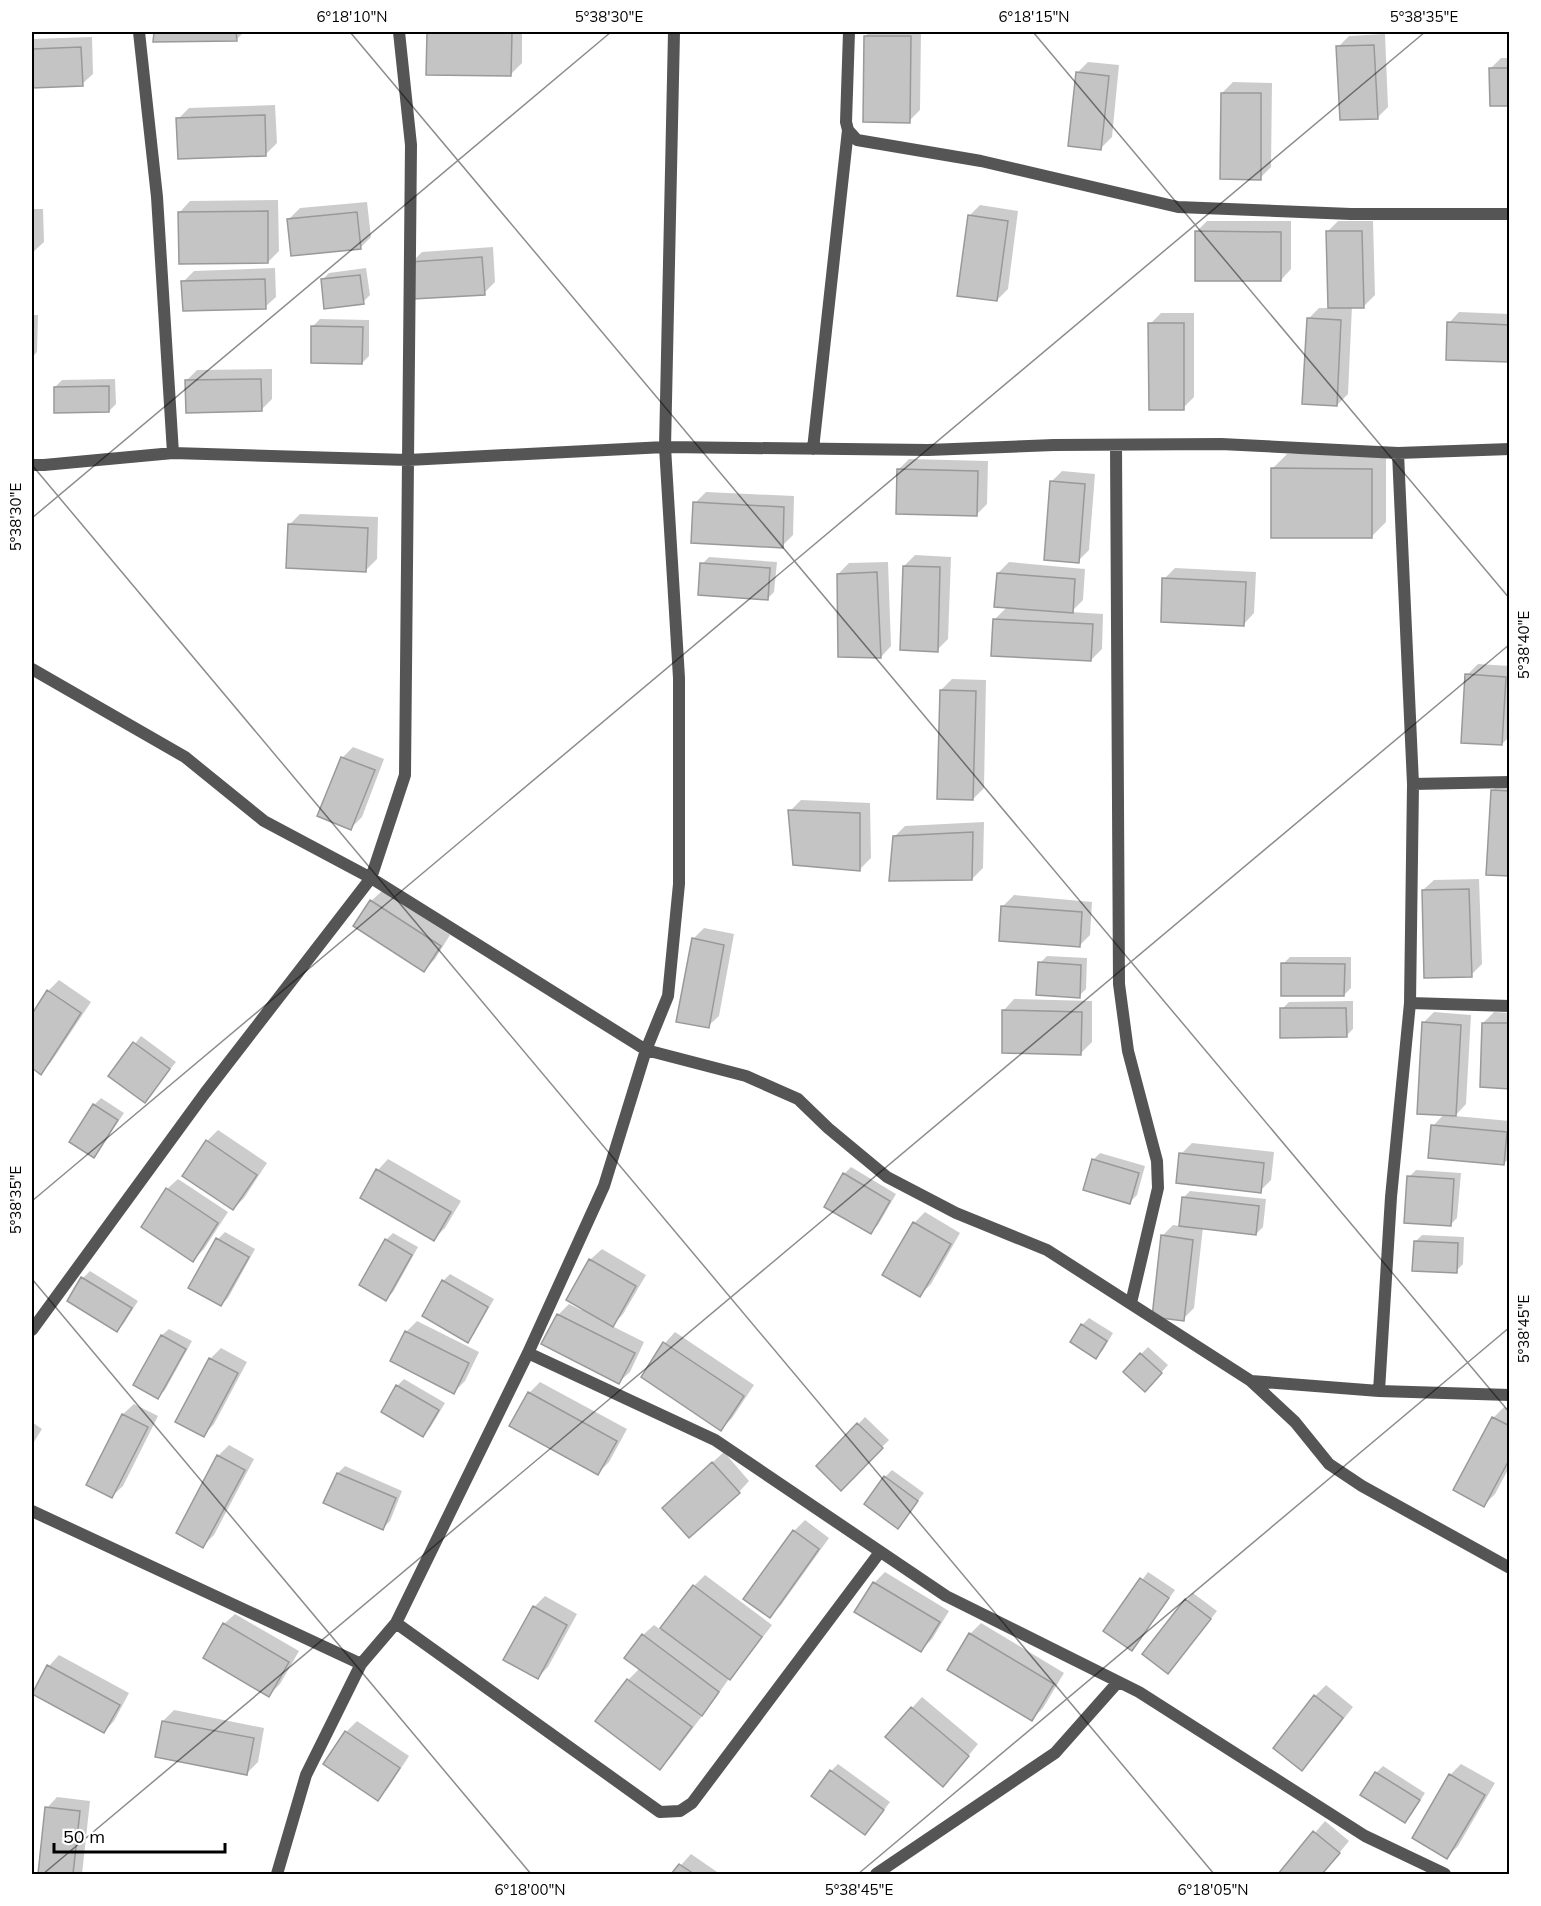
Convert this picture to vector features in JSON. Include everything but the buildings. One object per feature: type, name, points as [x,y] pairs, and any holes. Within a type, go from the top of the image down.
[{"type":"street","points":[[139,32],[157,198],[172,453]]},
{"type":"street","points":[[32,1330],[205,1094],[371,878],[405,775],[411,145],[399,32]]},
{"type":"street","points":[[277,1875],[306,1775],[361,1664],[396,1623],[528,1353],[604,1186],[646,1050],[668,996],[679,884],[679,678],[665,447],[674,32]]},
{"type":"street","points":[[813,449],[848,130],[849,32]]},
{"type":"street","points":[[848,130],[856,140],[981,161],[1178,207],[1351,214],[1509,214]]},
{"type":"street","points":[[32,465],[172,453],[408,460],[665,447],[928,450],[1221,444],[1398,453],[1509,449]]},
{"type":"street","points":[[1116,445],[1119,984],[1128,1051],[1157,1161],[1158,1179],[1158,1188],[1131,1303]]},
{"type":"street","points":[[1379,1391],[1391,1197],[1410,1003],[1413,784],[1398,453]]},
{"type":"street","points":[[32,669],[185,757],[264,821],[371,878],[646,1050],[746,1076],[798,1099],[828,1128],[887,1177],[956,1213],[1047,1250],[1251,1381],[1295,1422],[1329,1464],[1362,1486],[1509,1568]]},
{"type":"street","points":[[1413,784],[1509,782]]},
{"type":"street","points":[[1410,1003],[1509,1006]]},
{"type":"street","points":[[528,1353],[715,1440],[946,1596],[1139,1692],[1365,1836],[1445,1875]]},
{"type":"street","points":[[1251,1381],[1379,1391],[1509,1395]]},
{"type":"street","points":[[32,1511],[361,1664]]},
{"type":"street","points":[[396,1623],[660,1812],[680,1811],[692,1803],[880,1552]]},
{"type":"street","points":[[876,1875],[1055,1753],[1118,1682]]}]
